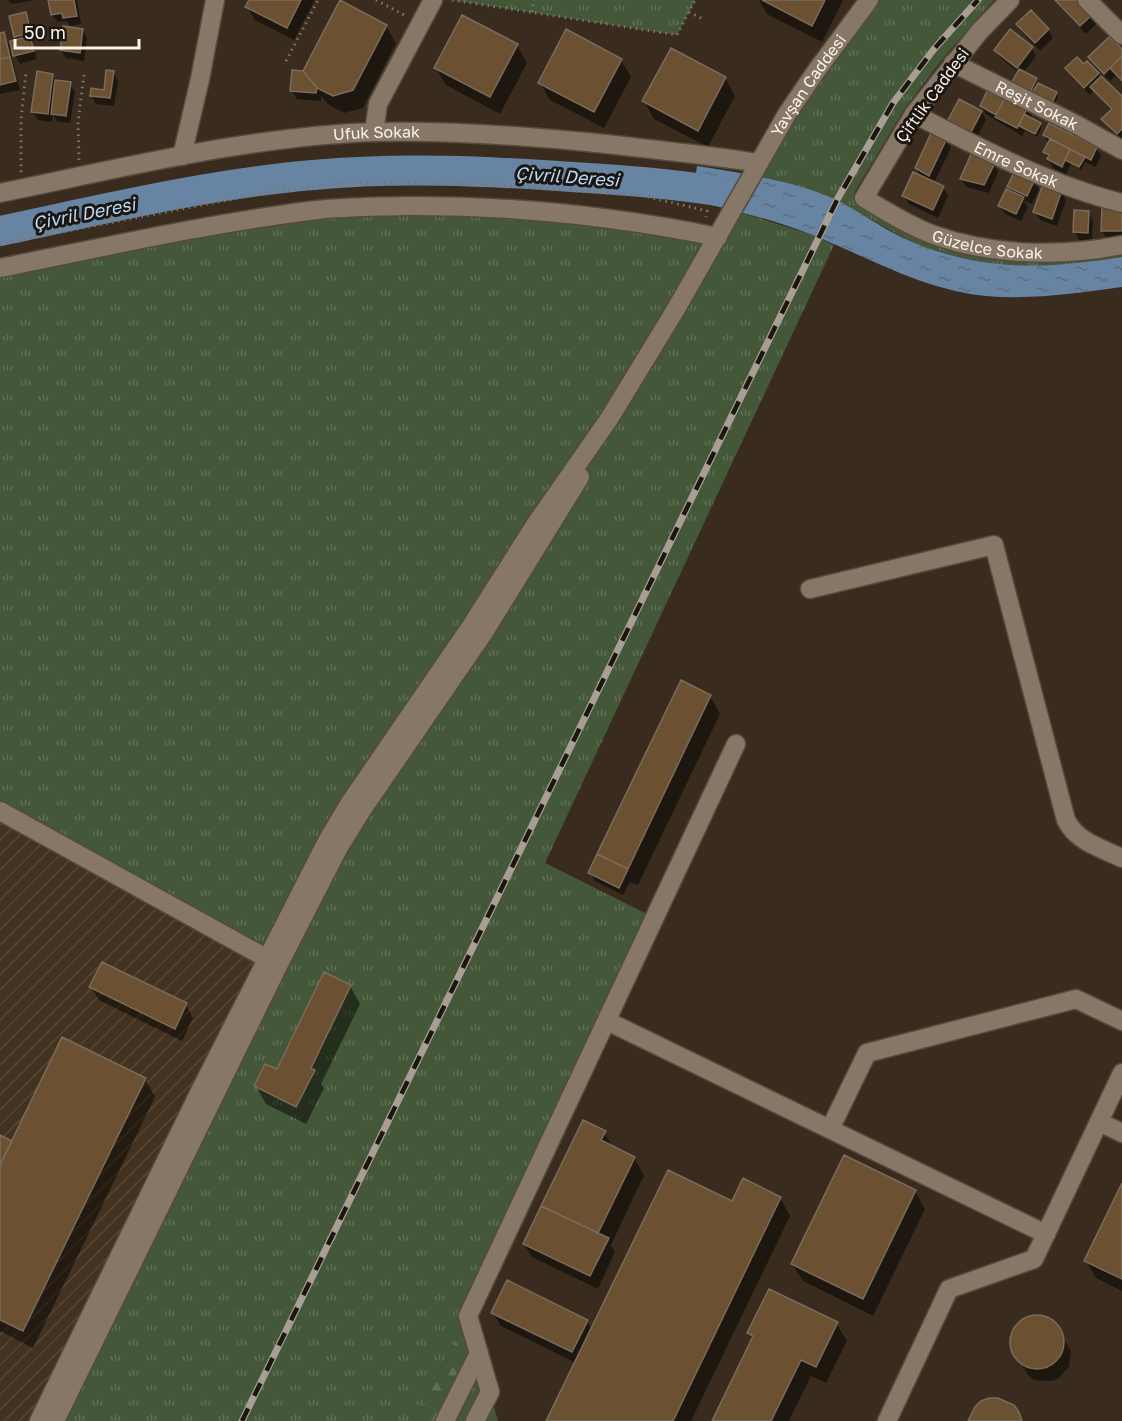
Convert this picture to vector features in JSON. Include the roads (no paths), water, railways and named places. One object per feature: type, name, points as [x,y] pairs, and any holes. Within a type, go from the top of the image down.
[{"type":"street","points":[[182,156],[215,0]]},
{"type":"street","points":[[374,132],[378,104],[433,0]]},
{"type":"street","name":"Yavşan Caddesi","points":[[609,419],[718,237],[787,114],[869,0]]},
{"type":"street","name":"Çiftlik Caddesi","points":[[864,198],[914,114],[979,32],[1010,0]]},
{"type":"street","points":[[1087,0],[1122,34]]},
{"type":"street","name":"Reşit Sokak","points":[[953,63],[1122,150]]},
{"type":"street","name":"Emre Sokak","points":[[914,114],[1055,181],[1122,203]]},
{"type":"street","name":"Ufuk Sokak","points":[[0,193],[182,156],[309,138],[374,132],[450,132],[532,137],[700,154],[755,169]]},
{"type":"street","name":"Güzelce Sokak","points":[[864,198],[899,219],[933,235],[968,244],[1035,253],[1122,245]]},
{"type":"street","points":[[0,268],[247,220],[319,210],[372,207],[449,206],[528,210],[661,226],[718,237]]},
{"type":"street","points":[[39,1421],[266,958],[327,841],[349,804],[471,626],[564,482],[609,419]]},
{"type":"street","points":[[55,1421],[279,964],[335,856],[362,810],[440,700],[507,597],[579,480],[609,419]]},
{"type":"street","points":[[810,589],[994,545],[1066,820],[1079,838],[1122,858]]},
{"type":"street","points":[[475,1421],[490,1392],[468,1316],[736,744]]},
{"type":"street","points":[[0,811],[266,958]]},
{"type":"street","points":[[830,1129],[867,1053],[1076,999],[1122,1021]]},
{"type":"street","points":[[607,1021],[1046,1234]]},
{"type":"street","points":[[887,1421],[949,1289],[1034,1259],[1122,1072]]},
{"type":"street","points":[[1099,1122],[1122,1133]]},
{"type":"street","points":[[445,1421],[479,1353]]},
{"type":"water","points":[[697,166],[765,178],[815,191],[845,204],[911,241],[945,254],[975,261],[1017,265],[1059,265],[1122,257],[1122,287],[1020,297],[986,296],[940,287],[796,229],[692,200]]},
{"type":"waterway","name":"Çivril Deresi","points":[[0,231],[234,184],[346,173],[411,171],[507,173],[654,183],[735,194]]},
{"type":"railway","points":[[242,1421],[838,198],[893,103],[934,49],[978,0]]}]
